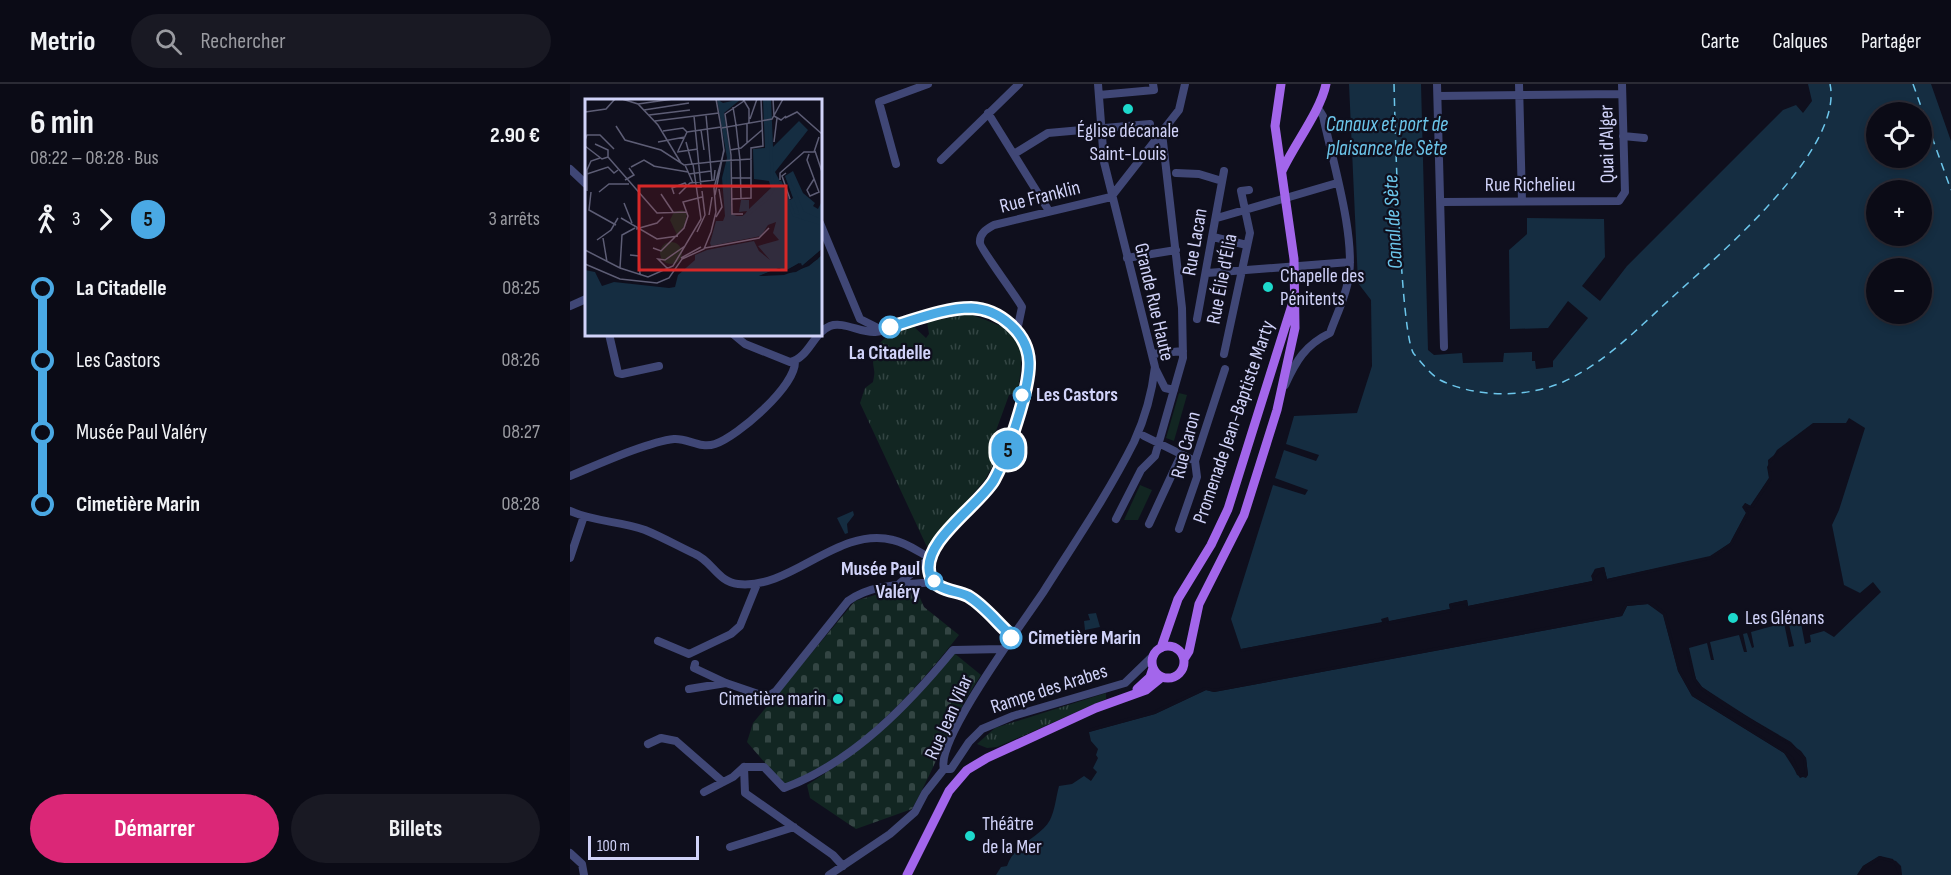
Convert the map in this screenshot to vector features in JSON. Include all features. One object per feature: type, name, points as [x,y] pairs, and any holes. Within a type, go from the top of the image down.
[{"type":"main road","points":[[907,875],[949,791],[967,770],[987,758],[1130,694],[1146,690],[1162,677],[1177,675],[1183,668],[1184,659],[1189,651],[1193,621],[1210,578],[1244,515],[1282,392],[1292,322],[1294,266],[1282,171],[1284,157],[1275,126],[1281,84]]},
{"type":"main road","points":[[1284,157],[1310,118],[1319,111],[1326,84]]},
{"type":"main road","name":"Promenade Jean-Baptiste Marty","points":[[1161,648],[1178,599],[1211,545],[1228,509],[1292,322]]},
{"type":"main road","points":[[1130,694],[1146,682],[1153,667],[1154,656],[1161,648],[1174,647],[1184,659]]},
{"type":"main road","points":[[1153,667],[1162,677]]},
{"type":"street","points":[[896,164],[879,102],[928,84]]},
{"type":"street","name":"Grande Rue Haute","points":[[1012,636],[1084,528],[1131,446],[1150,397],[1155,367],[1111,197],[1104,162],[1098,84]]},
{"type":"street","points":[[1111,197],[1181,106],[1185,84]]},
{"type":"street","points":[[1437,84],[1444,347]]},
{"type":"street","points":[[1519,84],[1522,201]]},
{"type":"street","name":"Quai d'Alger","points":[[1619,201],[1625,192],[1622,84]]},
{"type":"street","points":[[941,160],[1016,85]]},
{"type":"street","points":[[1099,95],[1153,87]]},
{"type":"street","points":[[1438,96],[1622,94]]},
{"type":"street","points":[[1282,392],[1299,356],[1316,340],[1330,333],[1348,281],[1350,262],[1337,183],[1319,111]]},
{"type":"street","points":[[988,113],[1049,211]]},
{"type":"street","points":[[1014,154],[1048,133],[1150,124]]},
{"type":"street","points":[[1116,519],[1141,470],[1155,456],[1183,351],[1176,250],[1162,133]]},
{"type":"street","points":[[1623,136],[1644,138]]},
{"type":"street","points":[[570,170],[585,180]]},
{"type":"street","name":"Rue Lacan","points":[[1197,319],[1224,171]]},
{"type":"street","points":[[1176,173],[1199,174],[1222,181]]},
{"type":"street","points":[[1217,218],[1337,183]]},
{"type":"street","points":[[1243,210],[1241,191],[1249,190]]},
{"type":"street","name":"Rue Franklin","points":[[1017,331],[1022,307],[1009,284],[982,250],[981,237],[994,225],[1111,197]]},
{"type":"street","name":"Rue Richelieu","points":[[1441,202],[1619,201]]},
{"type":"street","name":"Rue Élie d'Élia","points":[[1224,354],[1250,233],[1243,210]]},
{"type":"street","points":[[822,228],[860,319],[882,330]]},
{"type":"street","points":[[1213,237],[1247,245]]},
{"type":"street","points":[[1127,258],[1176,250]]},
{"type":"street","points":[[1207,273],[1350,262]]},
{"type":"street","points":[[570,306],[585,299]]},
{"type":"street","points":[[822,335],[831,326],[868,332],[927,316],[970,308],[993,315],[1017,331],[1026,345],[1029,364],[1004,459],[993,483],[970,505],[930,558],[900,582]]},
{"type":"street","points":[[609,336],[618,373],[659,366]]},
{"type":"street","points":[[736,336],[760,351],[790,362],[795,361],[821,336]]},
{"type":"street","points":[[1152,354],[1183,351]]},
{"type":"street","points":[[570,476],[608,460],[676,439],[706,445],[733,436],[756,417],[780,390],[795,368],[795,361]]},
{"type":"street","points":[[1155,367],[1165,388],[1174,390]]},
{"type":"street","name":"Rue Caron","points":[[1179,529],[1197,477],[1195,461],[1226,369]]},
{"type":"street","points":[[1144,436],[1195,461]]},
{"type":"street","points":[[1149,524],[1181,455]]},
{"type":"street","points":[[570,511],[645,531],[706,559],[725,580],[736,584],[757,584],[791,571],[837,547],[870,539],[891,539],[910,546],[930,558]]},
{"type":"street","points":[[570,558],[584,516]]},
{"type":"street","points":[[930,558],[930,574],[934,582],[943,589],[972,598],[1012,636]]},
{"type":"street","points":[[693,666],[726,683],[767,697],[776,691],[848,601],[855,596],[900,582],[934,582]]},
{"type":"street","points":[[658,641],[689,654],[731,634],[740,626],[757,584]]},
{"type":"street","name":"Rue Jean Vilar","points":[[830,875],[890,834],[915,812],[925,793],[944,769],[944,759],[965,711],[1012,636]]},
{"type":"street","points":[[704,792],[744,767],[764,767],[784,788],[810,779],[852,751],[930,677],[953,650],[1003,649]]},
{"type":"street","name":"Rampe des Arabes","points":[[944,769],[951,769],[975,735],[990,725],[1125,682],[1140,665],[1154,656]]},
{"type":"street","points":[[1140,665],[1153,667]]},
{"type":"street","points":[[689,688],[726,683]]},
{"type":"street","points":[[648,744],[661,738],[676,741],[723,782]]},
{"type":"street","points":[[744,767],[745,793],[794,827],[843,866]]},
{"type":"street","points":[[730,847],[794,827]]},
{"type":"street","points":[[570,853],[582,864],[584,875]]},
{"type":"green space","points":[[969,314],[1002,327],[1018,339],[1021,359],[1018,392],[1009,395],[993,439],[1002,448],[985,480],[927,547],[860,403],[865,388],[873,382],[874,353],[881,341],[900,329],[912,325],[926,338],[929,334],[927,322]]},
{"type":"green space","points":[[1179,393],[1187,395],[1174,441],[1166,438]]},
{"type":"green space","points":[[1140,485],[1152,490],[1138,520],[1124,520]]},
{"type":"green space","name":"Cimetière marin","points":[[895,589],[916,589],[924,607],[959,635],[903,701],[858,742],[835,759],[785,786],[747,742],[753,723],[855,601]]},
{"type":"green space","name":"Cimetière marin","points":[[954,653],[981,675],[953,724],[912,809],[856,829],[810,798],[807,785],[848,757],[886,725]]},
{"type":"green space","points":[[1106,693],[1106,699],[997,747],[987,748],[977,744],[995,728]]},
{"type":"water","points":[[1349,84],[1421,84],[1428,350],[1434,355],[1462,353],[1463,363],[1503,362],[1504,353],[1532,352],[1532,361],[1535,361],[1536,369],[1553,367],[1553,361],[1588,318],[1568,301],[1548,328],[1510,329],[1509,250],[1527,234],[1527,218],[1604,219],[1605,257],[1582,286],[1600,301],[1627,266],[1783,110],[1796,105],[1803,113],[1812,101],[1808,84],[1931,84],[1951,141],[1951,875],[1902,875],[1893,859],[1880,856],[1863,866],[1857,875],[996,875],[1001,867],[1007,866],[1010,858],[1021,846],[1046,826],[1053,812],[1059,786],[1072,784],[1084,776],[1091,781],[1097,772],[1093,768],[1098,758],[1096,755],[1098,749],[1091,741],[1089,732],[1155,714],[1206,690],[1214,692],[1622,616],[1627,606],[1648,604],[1663,614],[1678,671],[1692,696],[1784,753],[1800,778],[1808,775],[1806,758],[1791,742],[1726,704],[1702,687],[1696,679],[1689,648],[1707,643],[1711,660],[1714,660],[1710,642],[1739,635],[1744,652],[1747,652],[1743,634],[1747,633],[1752,648],[1754,647],[1751,632],[1784,623],[1789,647],[1794,646],[1787,616],[1799,613],[1805,644],[1811,642],[1810,635],[1824,631],[1834,637],[1881,592],[1873,582],[1860,593],[1844,585],[1832,525],[1865,428],[1849,418],[1846,423],[1813,423],[1777,450],[1767,467],[1769,478],[1750,506],[1745,503],[1746,513],[1730,543],[1710,557],[1607,579],[1604,567],[1595,569],[1591,576],[1593,581],[1468,606],[1467,600],[1449,604],[1450,609],[1389,621],[1388,617],[1381,619],[1382,622],[1241,649],[1231,619],[1273,485],[1305,495],[1308,490],[1275,478],[1284,450],[1316,461],[1319,455],[1286,444],[1294,416],[1357,413],[1372,366],[1371,300],[1358,283]]},
{"type":"water","points":[[853,511],[854,515],[847,524],[848,533],[845,534],[837,518]]},
{"type":"water","points":[[1096,613],[1100,627],[1085,630],[1084,621],[1090,620],[1088,614]]},
{"type":"pier","points":[[1779,451],[1770,464],[1772,479],[1753,508],[1746,507],[1749,514],[1732,545],[1711,559],[1607,582],[1602,571],[1595,577],[1593,584],[1468,609],[1465,604],[1453,606],[1451,612],[1389,624],[1386,622],[1450,609],[1449,604],[1467,600],[1468,606],[1592,581],[1595,569],[1604,567],[1607,579],[1710,556],[1730,543],[1746,513],[1742,507],[1745,503],[1751,506],[1769,478],[1768,460]]},
{"type":"pier","points":[[1638,601],[1654,603],[1666,613],[1680,670],[1694,694],[1785,751],[1793,757],[1800,773],[1805,774],[1803,759],[1789,745],[1724,707],[1700,689],[1693,680],[1686,648],[1696,679],[1702,687],[1801,751],[1806,758],[1808,775],[1806,778],[1797,775],[1790,759],[1784,753],[1692,696],[1678,671],[1663,615],[1648,604],[1627,606],[1622,616],[1214,692],[1206,690],[1155,714],[1089,732],[1089,729],[1095,727],[1153,711],[1205,687],[1214,689],[1620,613],[1625,603]]},
{"type":"pier","points":[[1385,622],[1382,625],[1240,652],[1241,649]]},
{"type":"pier","points":[[1879,856],[1896,861],[1901,866],[1902,875],[1899,875],[1894,863],[1880,859],[1857,875],[1863,866]]},
{"type":"ferry route","points":[[1394,84],[1402,271],[1409,339],[1414,354],[1440,380],[1469,390],[1501,394],[1549,387],[1579,374],[1623,342],[1721,253],[1775,198],[1799,168],[1818,138],[1829,110],[1830,84]]},
{"type":"ferry route","points":[[1913,84],[1951,190]]},
{"type":"bus line","name":"5","points":[[890,327],[927,316],[970,308],[986,312],[1007,322],[1017,331],[1028,350],[1029,364],[1011,440],[993,483],[970,505],[930,558],[930,574],[934,582],[943,589],[972,598],[1012,636],[1011,638]]},
{"type":"place","name":"Église décanale Saint-Louis","points":[[1128,109]]},
{"type":"place","name":"Chapelle des Pénitents","points":[[1268,287]]},
{"type":"place","name":"La Citadelle","points":[[890,327]]},
{"type":"place","name":"Les Castors","points":[[1022,395]]},
{"type":"place","name":"Musée Paul Valéry","points":[[934,581]]},
{"type":"place","name":"Les Glénans","points":[[1733,618]]},
{"type":"place","name":"Cimetière Marin","points":[[1011,638]]},
{"type":"place","name":"Cimetière marin","points":[[838,699]]},
{"type":"place","name":"Théâtre de la Mer","points":[[970,836]]},
{"type":"water label","name":"Canaux et port de plaisance de Sète","points":[[1387,136]]},
{"type":"water label","name":"Canal de Sète","points":[[1393,222]]}]
